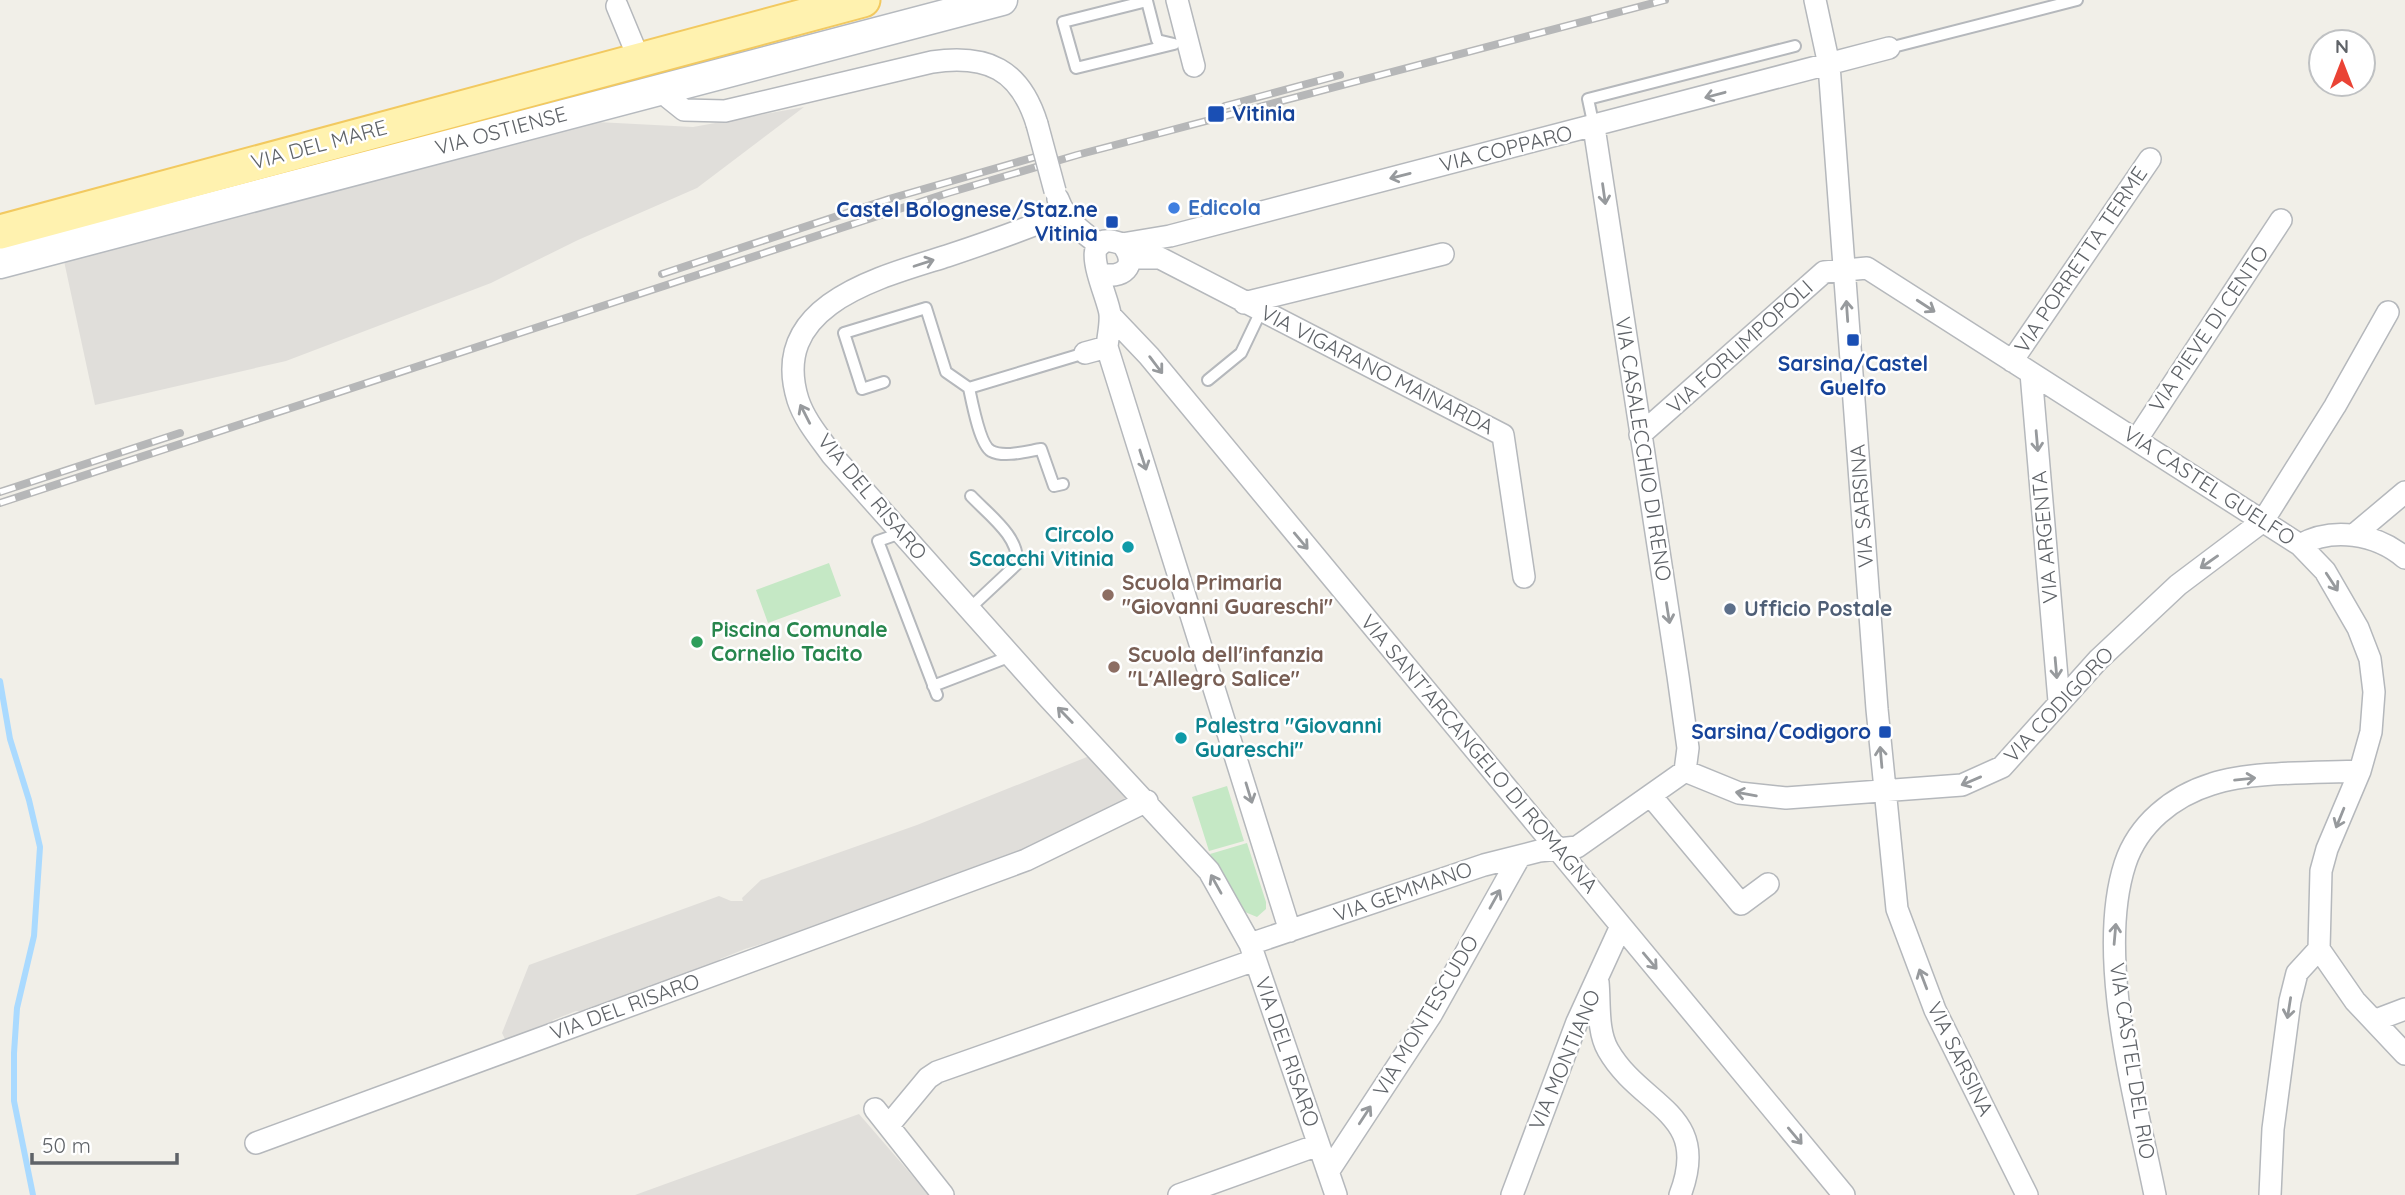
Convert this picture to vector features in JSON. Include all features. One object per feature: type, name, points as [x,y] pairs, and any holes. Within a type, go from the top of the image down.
[{"type":"main road","name":"VIA DEL MARE","points":[[0,232],[863,0]]},
{"type":"main road","name":"VIA OSTIENSE","points":[[0,263],[1002,0]]},
{"type":"street","points":[[1177,0],[1181,42],[1194,66]]},
{"type":"street","name":"VIA SARSINA","points":[[1815,0],[1829,65],[1883,792],[1897,909],[1935,1010],[2027,1195]]},
{"type":"street","points":[[616,3],[639,59]]},
{"type":"street","name":"VIA COPPARO","points":[[1160,248],[1889,48]]},
{"type":"street","points":[[664,88],[669,98],[684,110],[725,111],[932,62],[967,59],[988,63],[1012,79],[1029,103],[1063,213],[1079,231],[1100,245]]},
{"type":"street","name":"VIA CASALECCHIO DI RENO","points":[[1594,127],[1684,712],[1688,748],[1685,771]]},
{"type":"street","name":"VIA PORRETTA TERME","points":[[2012,361],[2150,159]]},
{"type":"street","name":"VIA DEL RISARO","points":[[1063,213],[1013,234],[866,282],[842,294],[824,309],[799,344],[794,364],[795,385],[805,417],[832,455],[968,609],[998,649],[1147,801],[1209,871],[1252,952],[1336,1195]]},
{"type":"street","name":"VIA PIEVE DI CENTO","points":[[2137,439],[2281,220]]},
{"type":"street","points":[[1099,273],[1111,277],[1122,274],[1126,251],[1113,241],[1100,245],[1093,259],[1110,315],[1107,346],[1290,931]]},
{"type":"street","name":"VIA VIGARANO MAINARDA","points":[[1126,251],[1160,248],[1252,307],[1503,435],[1524,577]]},
{"type":"street","points":[[1252,307],[1443,254]]},
{"type":"street","name":"VIA CASTEL GUELFO","points":[[1844,270],[1867,268],[2300,545],[2325,571],[2343,599],[2370,659],[2374,712],[2360,771],[2321,871],[2319,950]]},
{"type":"street","name":"VIA FORLIMPOPOLI","points":[[1640,435],[1824,272],[1844,270]]},
{"type":"street","name":"VIA CODIGORO","points":[[1685,771],[1726,789],[1765,797],[1822,797],[1962,785],[2002,767],[2059,701],[2178,585],[2263,521],[2335,406],[2388,312]]},
{"type":"street","name":"VIA SANT'ARCANGELO DI ROMAGNA","points":[[1110,315],[1149,356],[1844,1195]]},
{"type":"street","points":[[1085,353],[1107,346]]},
{"type":"street","name":"VIA ARGENTA","points":[[2031,373],[2059,701]]},
{"type":"street","points":[[2355,534],[2405,492]]},
{"type":"street","points":[[2300,545],[2317,535],[2355,534],[2405,558]]},
{"type":"street","points":[[1559,849],[1577,847],[1685,771]]},
{"type":"street","name":"VIA CASTEL DEL RIO","points":[[2155,1195],[2127,1051],[2114,945],[2125,864],[2136,840],[2151,819],[2168,805],[2213,783],[2360,771]]},
{"type":"street","points":[[1651,796],[1741,904],[1768,884]]},
{"type":"street","name":"VIA DEL RISARO","points":[[256,1143],[1027,860],[1147,801]]},
{"type":"street","name":"VIA GEMMANO","points":[[1252,952],[1290,931],[1484,865],[1559,849]]},
{"type":"street","name":"VIA MONTESCUDO","points":[[1328,1172],[1431,1015],[1520,856]]},
{"type":"street","name":"VIA MONTIANO","points":[[1511,1195],[1577,1022],[1621,926]]},
{"type":"street","points":[[2270,1195],[2273,1129],[2290,1001],[2297,973],[2319,950],[2355,1001],[2402,1047]]},
{"type":"street","name":"VIA DEL RISARO","points":[[943,1195],[882,1117],[928,1078],[937,1072],[1252,952]]},
{"type":"street","points":[[1598,979],[1602,1035],[1608,1050],[1664,1109],[1688,1140],[1690,1170],[1681,1195]]},
{"type":"street","points":[[2376,1020],[2405,1009]]},
{"type":"street","name":"VIA DEL RISARO","points":[[1179,1195],[1318,1145]]},
{"type":"lane","points":[[1889,48],[2077,0]]},
{"type":"lane","points":[[1147,1],[1157,40],[1181,42],[1076,68],[1063,22],[1147,1]]},
{"type":"lane","points":[[1594,127],[1588,99],[1795,46]]},
{"type":"lane","points":[[1753,56],[1761,83]]},
{"type":"lane","points":[[1208,380],[1241,353],[1252,307]]},
{"type":"lane","points":[[884,382],[862,389],[844,333],[926,309],[946,372],[969,388],[984,444],[991,451],[1003,454],[1041,449],[1054,486],[1063,484]]},
{"type":"lane","points":[[969,388],[1085,353]]},
{"type":"lane","points":[[968,609],[1017,564],[1018,553],[1013,541],[971,496]]},
{"type":"lane","points":[[901,533],[878,541],[935,690],[998,649]]},
{"type":"shaded area","points":[[804,107],[697,188],[578,240],[491,283],[286,361],[95,405],[64,261],[597,122],[693,127]]},
{"type":"shaded area","points":[[1092,755],[1131,796],[1130,803],[1082,829],[798,933],[745,949],[720,959],[720,967],[596,1013],[576,1011],[553,1020],[549,1028],[507,1043],[502,1033],[529,965],[719,896],[731,901],[743,901],[742,898],[761,880],[917,825]]},
{"type":"shaded area","points":[[859,1114],[929,1195],[635,1195]]},
{"type":"green space","points":[[829,563],[841,596],[768,623],[756,590]]},
{"type":"green space","points":[[1227,786],[1244,841],[1209,851],[1192,797]]},
{"type":"green space","points":[[1247,843],[1266,902],[1266,909],[1257,917],[1245,912],[1210,854]]},
{"type":"waterway","points":[[0,681],[10,739],[40,847],[34,936],[17,1008],[14,1053],[14,1101],[33,1195]]},
{"type":"railway","points":[[0,503],[948,193],[1077,155],[1665,0]]},
{"type":"railway","points":[[1225,106],[1340,75]]},
{"type":"railway","points":[[662,274],[889,199],[1049,153]]},
{"type":"railway","points":[[0,492],[180,433]]},
{"type":"place","name":"Vitinia","points":[[1216,114]]},
{"type":"place","name":"Edicola","points":[[1174,208]]},
{"type":"place","name":"Castel Bolognese/Staz.ne Vitinia","points":[[1112,222]]},
{"type":"place","name":"Sarsina/Castel Guelfo","points":[[1853,340]]},
{"type":"place","name":"Circolo Scacchi Vitinia","points":[[1128,547]]},
{"type":"place","name":"Scuola Primaria \"Giovanni Guareschi\"","points":[[1108,595]]},
{"type":"place","name":"Ufficio Postale","points":[[1730,609]]},
{"type":"place","name":"Piscina Comunale Cornelio Tacito","points":[[697,642]]},
{"type":"place","name":"Scuola dell'infanzia \"L'Allegro Salice\"","points":[[1114,667]]},
{"type":"place","name":"Sarsina/Codigoro","points":[[1885,732]]},
{"type":"place","name":"Palestra \"Giovanni Guareschi\"","points":[[1181,738]]}]
